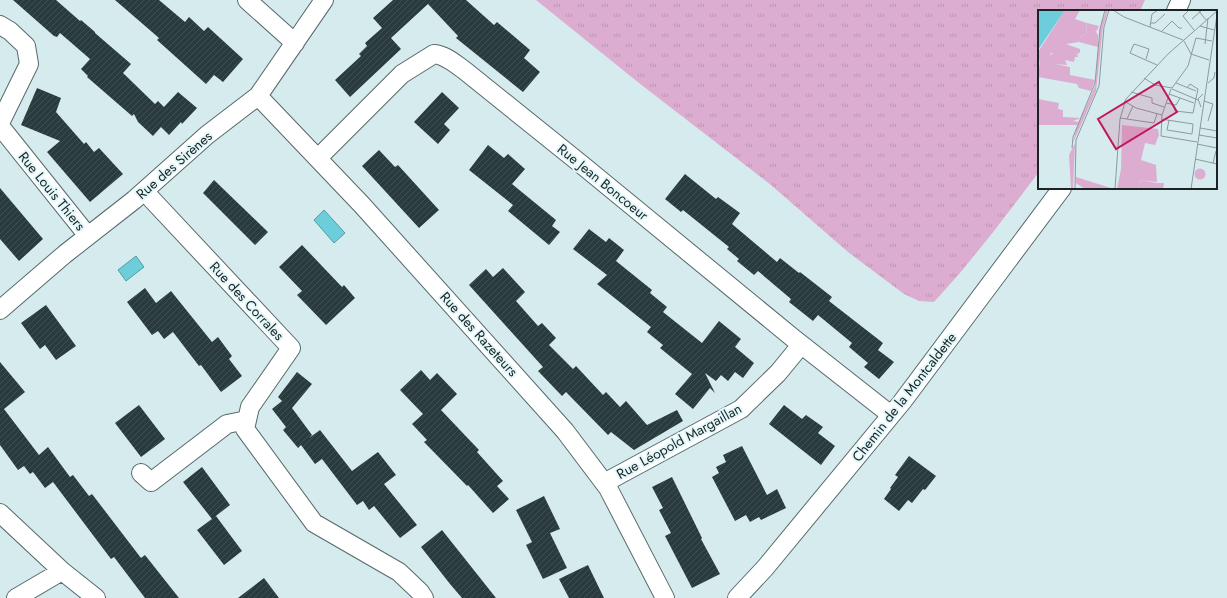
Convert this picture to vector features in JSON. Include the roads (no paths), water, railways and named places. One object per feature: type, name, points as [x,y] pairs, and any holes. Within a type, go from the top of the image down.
[{"type":"street","points":[[247,0],[295,43]]},
{"type":"street","name":"Rue des Sirènes","points":[[0,310],[144,191],[207,135],[258,96],[324,0]]},
{"type":"street","points":[[1177,10],[1182,0]]},
{"type":"street","points":[[0,25],[10,31],[26,46],[29,64],[0,123]]},
{"type":"street","name":"Rue Jean Boncoeur","points":[[318,158],[402,74],[434,54],[447,58],[581,164],[802,345],[891,415]]},
{"type":"street","name":"Rue des Razeteurs","points":[[258,96],[318,158],[430,279],[560,425],[612,494],[665,598]]},
{"type":"street","name":"Rue Louis Thiers","points":[[0,126],[88,236]]},
{"type":"street","name":"Chemin de la Montcaldette","points":[[737,598],[775,556],[891,415],[1061,189]]},
{"type":"street","name":"Rue des Corrales","points":[[144,191],[292,348],[250,407],[247,420]]},
{"type":"street","name":"Rue Léopold Margaillan","points":[[604,483],[741,409],[778,373],[802,345]]},
{"type":"street","points":[[140,473],[151,482],[227,424],[247,420],[245,429],[314,523],[399,572],[420,592],[424,598]]},
{"type":"street","points":[[0,513],[62,571],[96,598]]},
{"type":"street","points":[[16,598],[62,571]]},
{"type":"water","points":[[324,210],[345,233],[334,243],[314,220]]},
{"type":"water","points":[[136,256],[144,267],[126,281],[118,270]]}]
